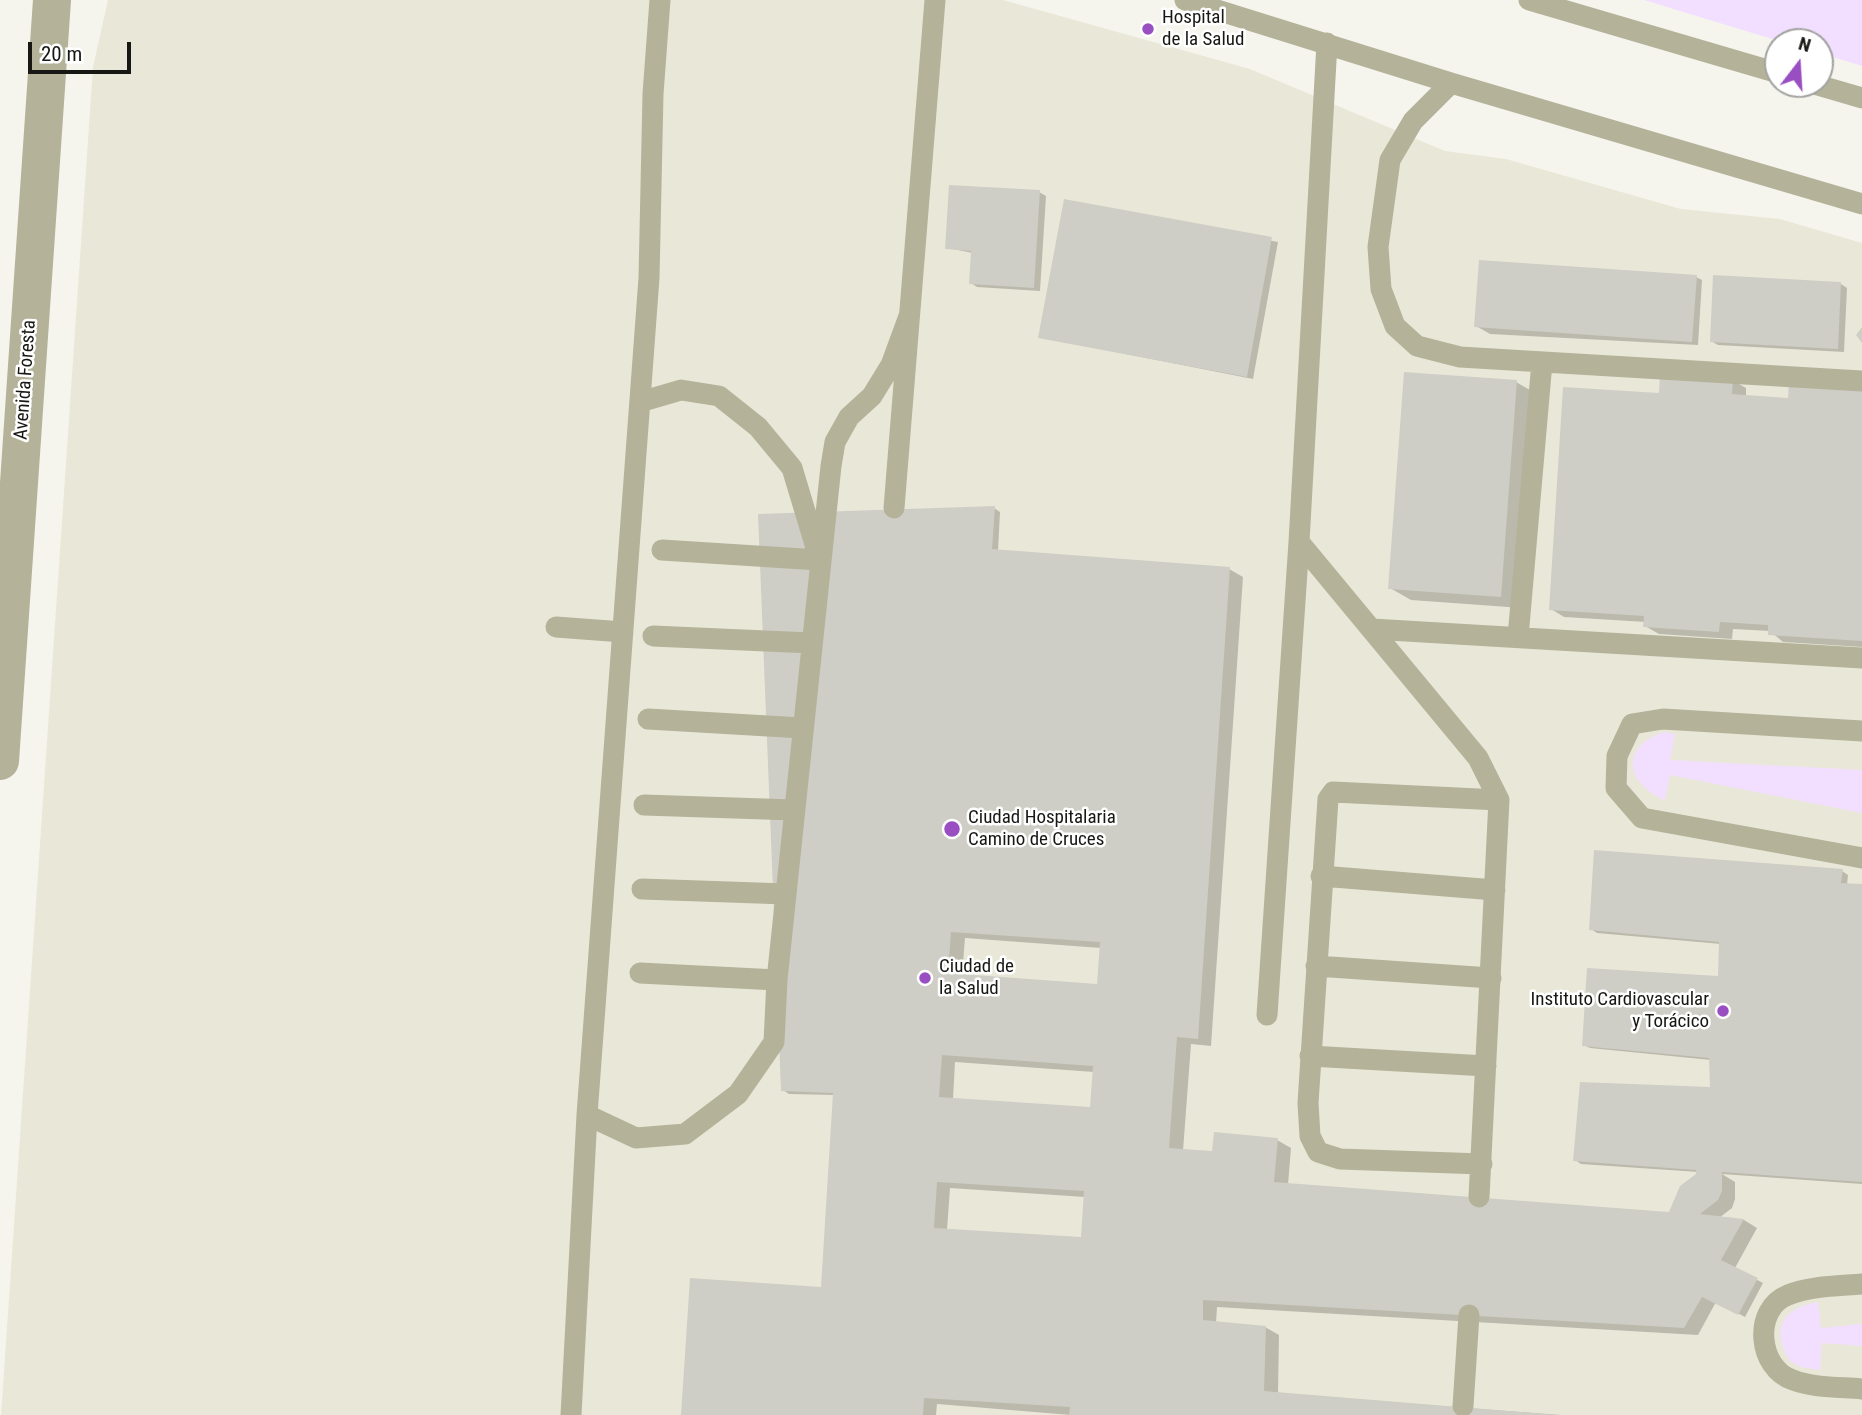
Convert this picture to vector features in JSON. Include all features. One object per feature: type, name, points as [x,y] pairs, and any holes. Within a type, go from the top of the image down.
[{"type":"street","name":"Avenida Foresta","points":[[0,761],[52,0]]},
{"type":"lane","points":[[570,1415],[587,1115],[649,278],[653,94],[660,0]]},
{"type":"lane","points":[[894,508],[935,0]]},
{"type":"lane","points":[[1185,0],[1451,83],[1862,204]]},
{"type":"lane","points":[[1529,0],[1764,69]]},
{"type":"lane","points":[[1266,1015],[1299,542],[1327,43]]},
{"type":"lane","points":[[1451,83],[1413,121],[1390,160],[1378,247],[1381,289],[1395,326],[1417,346],[1460,357],[1862,381]]},
{"type":"lane","points":[[1834,90],[1862,98]]},
{"type":"lane","points":[[587,1115],[636,1138],[685,1134],[738,1094],[774,1042],[777,981],[819,560],[835,442],[849,417],[872,396],[891,365],[909,316]]},
{"type":"lane","points":[[1518,637],[1542,362]]},
{"type":"lane","points":[[640,402],[681,390],[719,396],[758,427],[792,468],[819,560]]},
{"type":"lane","points":[[1299,542],[1478,758],[1499,800],[1479,1198]]},
{"type":"lane","points":[[662,550],[819,560]]},
{"type":"lane","points":[[556,627],[623,632]]},
{"type":"lane","points":[[1372,628],[1862,658]]},
{"type":"lane","points":[[653,636],[811,643]]},
{"type":"lane","points":[[648,719],[802,728]]},
{"type":"lane","points":[[1862,731],[1663,719],[1632,724],[1617,756],[1616,788],[1642,818],[1862,858]]},
{"type":"lane","points":[[1482,1164],[1340,1159],[1318,1152],[1310,1136],[1310,1056],[1326,810],[1333,792],[1499,800]]},
{"type":"lane","points":[[644,805],[794,810]]},
{"type":"lane","points":[[1321,876],[1495,890]]},
{"type":"lane","points":[[642,889],[786,894]]},
{"type":"lane","points":[[1316,966],[1491,978]]},
{"type":"lane","points":[[640,973],[777,981]]},
{"type":"lane","points":[[1310,1056],[1486,1066]]},
{"type":"lane","points":[[1862,1284],[1787,1295],[1775,1304],[1763,1326],[1764,1345],[1773,1365],[1791,1380],[1862,1389]]},
{"type":"lane","points":[[1463,1406],[1469,1315]]},
{"type":"shaded area","name":"Ciudad Hospitalaria Camino de Cruces","points":[[108,0],[1003,0],[1250,69],[1445,151],[1506,159],[1681,209],[1780,219],[1862,243],[1862,1415],[1,1415],[93,67]]},
{"type":"shaded area","points":[[1644,0],[1862,0],[1862,66],[1834,57],[1834,28],[1764,28],[1764,37]]},
{"type":"shaded area","points":[[1664,732],[1675,734],[1670,760],[1862,770],[1862,813],[1670,775],[1665,800],[1642,785],[1633,765],[1634,755],[1640,746]]},
{"type":"shaded area","points":[[1818,1302],[1821,1328],[1862,1324],[1862,1346],[1822,1343],[1820,1370],[1801,1367],[1790,1361],[1781,1339],[1783,1322],[1788,1315],[1796,1309]]},
{"type":"building","points":[[949,185],[1040,190],[1034,288],[969,284],[971,251],[945,249]]},
{"type":"building","points":[[1064,199],[1272,237],[1247,377],[1038,338]]},
{"type":"building","points":[[1479,260],[1697,275],[1692,342],[1474,327]]},
{"type":"building","points":[[1713,275],[1841,282],[1838,349],[1710,342]]},
{"type":"building","points":[[1862,327],[1862,343],[1856,335]]},
{"type":"building","points":[[1404,372],[1517,380],[1501,597],[1388,589]]},
{"type":"building","points":[[1660,374],[1733,379],[1732,394],[1788,398],[1789,382],[1862,387],[1862,641],[1768,635],[1768,625],[1720,622],[1719,632],[1643,627],[1644,616],[1549,610],[1563,387],[1659,393]]},
{"type":"building","name":"Ciudad de la Salud","points":[[995,506],[992,549],[1230,567],[1198,1039],[1177,1037],[1169,1148],[1212,1151],[1214,1132],[1278,1138],[1274,1182],[1669,1212],[1680,1186],[1696,1174],[1696,1170],[1573,1161],[1580,1082],[1710,1087],[1709,1058],[1582,1046],[1587,968],[1718,976],[1719,942],[1589,930],[1594,850],[1843,869],[1841,883],[1862,884],[1862,1182],[1722,1172],[1722,1191],[1718,1200],[1700,1214],[1744,1219],[1721,1260],[1758,1278],[1738,1315],[1702,1297],[1684,1328],[1203,1300],[1203,1320],[1266,1326],[1264,1391],[1557,1415],[1069,1415],[1070,1407],[924,1398],[923,1415],[681,1415],[690,1278],[821,1287],[833,1093],[781,1091],[758,514]],"holes":[[[951,932],[1100,942],[1097,984],[948,973]],[[942,1055],[1093,1066],[1090,1107],[939,1097]],[[937,1182],[1084,1191],[1081,1237],[934,1228]]]},
{"type":"place","name":"Hospital de la Salud","points":[[1148,29]]},
{"type":"place","name":"Ciudad Hospitalaria Camino de Cruces","points":[[952,829]]},
{"type":"place","name":"Ciudad de la Salud","points":[[925,978]]},
{"type":"place","name":"Instituto Cardiovascular y Torácico","points":[[1723,1011]]}]
